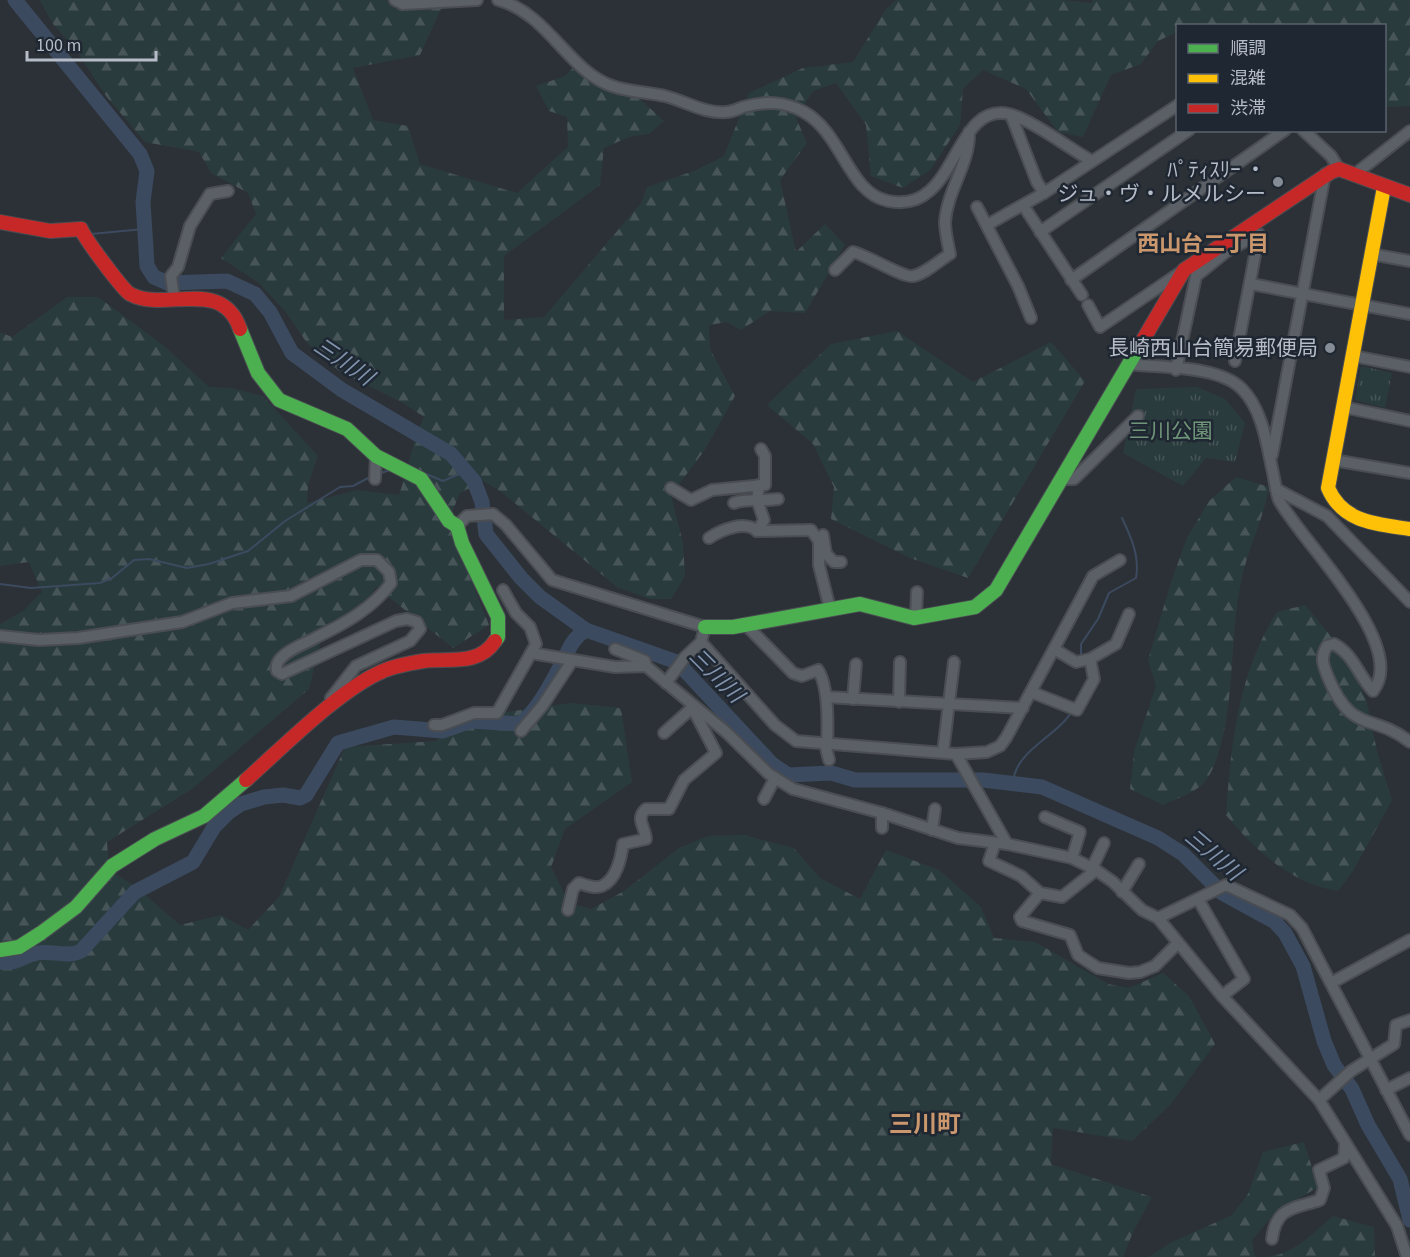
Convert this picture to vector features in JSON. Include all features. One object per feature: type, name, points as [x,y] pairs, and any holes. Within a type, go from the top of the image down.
[{"type":"street","points":[[395,0],[403,4],[477,0]]},
{"type":"street","points":[[498,0],[522,10],[536,20],[595,78],[612,87],[664,96],[710,111],[728,112],[766,103],[785,103],[801,110],[815,118],[827,131],[865,190],[887,201],[902,203],[924,197],[938,183],[969,132],[987,117],[1000,113],[1011,115],[1092,161]]},
{"type":"street","points":[[987,225],[1044,193],[1176,106]]},
{"type":"street","points":[[1011,115],[1037,182],[1044,193]]},
{"type":"street","points":[[1354,174],[1410,131]]},
{"type":"street","points":[[835,270],[853,252],[868,255],[901,275],[914,276],[950,254],[945,223],[948,204],[969,147],[969,132]]},
{"type":"street","points":[[1040,232],[1186,132]]},
{"type":"street","points":[[1071,280],[1282,132]]},
{"type":"street","points":[[1305,132],[1331,156],[1339,169]]},
{"type":"street","points":[[1088,305],[1100,327],[1325,174],[1339,169],[1410,195]]},
{"type":"street","points":[[1271,461],[1325,174]]},
{"type":"street","points":[[1384,187],[1328,488],[1333,511],[1410,602]]},
{"type":"street","points":[[174,295],[171,276],[178,267],[190,226],[210,194],[228,191]]},
{"type":"street","points":[[1023,205],[1082,295]]},
{"type":"street","points":[[977,207],[1018,286],[1031,318]]},
{"type":"street","points":[[0,222],[50,231],[81,229],[86,243],[108,265],[121,289],[132,296],[144,298],[174,295],[203,298],[226,307],[233,313],[244,344],[270,393],[279,400],[347,429],[376,468],[398,468],[421,479],[449,521],[457,526],[462,543],[498,617],[498,637],[490,649],[478,656],[460,660],[423,662],[383,671],[330,706],[204,816],[155,839],[112,867],[76,907],[51,927],[19,947],[0,950]]},
{"type":"street","points":[[1176,370],[1196,276],[1227,251],[1259,234],[1235,361]]},
{"type":"street","points":[[1371,254],[1410,261]]},
{"type":"street","points":[[457,526],[467,516],[492,514],[506,525],[552,580],[705,627],[746,625],[830,609],[872,605],[895,615],[916,617],[975,607],[996,590],[1184,270]]},
{"type":"street","points":[[1251,284],[1410,314]]},
{"type":"street","points":[[1353,356],[1410,367]]},
{"type":"street","points":[[1128,364],[1217,374],[1242,389],[1257,414],[1271,461],[1279,500],[1358,602],[1379,635],[1384,665],[1380,685],[1373,691],[1362,679],[1345,650],[1334,644],[1327,646],[1323,653],[1323,664],[1337,699],[1347,712],[1410,742]]},
{"type":"street","points":[[1343,407],[1410,421]]},
{"type":"street","points":[[1062,479],[1074,479],[1138,416]]},
{"type":"street","points":[[671,488],[691,500],[712,490],[765,485],[765,456],[761,449]]},
{"type":"street","points":[[1333,460],[1410,473]]},
{"type":"street","points":[[757,531],[764,520],[758,502],[759,485]]},
{"type":"street","points":[[1276,489],[1353,518],[1410,530]]},
{"type":"street","points":[[734,503],[740,500],[758,502],[778,499]]},
{"type":"street","points":[[709,538],[740,526],[752,526],[757,531],[821,531],[826,554],[834,562],[841,562]]},
{"type":"street","points":[[811,530],[819,541],[819,565],[830,609]]},
{"type":"street","points":[[0,636],[39,640],[78,638],[182,622],[232,603],[291,596],[361,560],[377,560],[385,566],[391,583],[378,599],[351,619],[292,650],[280,658],[276,665],[277,670],[282,674],[396,621],[407,619],[417,622],[420,629],[410,641],[356,666],[331,698],[330,706]]},
{"type":"street","points":[[701,642],[788,737],[796,741],[956,754],[987,752],[1000,746],[1023,708],[1093,576],[1120,560]]},
{"type":"street","points":[[1394,583],[1410,586]]},
{"type":"street","points":[[435,725],[442,725],[474,713],[497,713],[536,644],[530,627],[516,613],[503,590]]},
{"type":"street","points":[[916,617],[917,592]]},
{"type":"street","points":[[1084,661],[1116,644],[1129,614]]},
{"type":"street","points":[[746,625],[797,675],[818,670],[825,681],[824,704],[829,716],[826,744],[829,760]]},
{"type":"street","points":[[670,679],[685,657],[701,642],[705,627]]},
{"type":"street","points":[[615,649],[645,661],[646,666]]},
{"type":"street","points":[[1030,692],[1072,709],[1095,679],[1084,661],[1054,649]]},
{"type":"street","points":[[531,653],[615,667],[646,666],[670,679],[691,705],[775,778],[793,789],[882,813],[958,838],[1007,844],[1072,858],[1094,869],[1142,910],[1158,918],[1222,996],[1319,1100],[1387,1208],[1408,1250]]},
{"type":"street","points":[[521,731],[543,705],[571,660]]},
{"type":"street","points":[[898,702],[900,662]]},
{"type":"street","points":[[943,752],[954,662]]},
{"type":"street","points":[[854,699],[856,664]]},
{"type":"street","points":[[825,698],[1023,708]]},
{"type":"street","points":[[664,733],[691,705]]},
{"type":"street","points":[[568,910],[573,889],[579,884],[596,887],[605,885],[618,868],[623,844],[646,839],[639,818],[641,814],[646,809],[669,809],[684,780],[716,753],[691,705]]},
{"type":"street","points":[[956,754],[1007,844]]},
{"type":"street","points":[[764,799],[775,778]]},
{"type":"street","points":[[932,830],[934,809]]},
{"type":"street","points":[[882,813],[882,828]]},
{"type":"street","points":[[1045,817],[1080,832],[1072,858]]},
{"type":"street","points":[[995,843],[989,861],[1021,876],[1040,893],[1062,897],[1094,869],[1104,843]]},
{"type":"street","points":[[1122,892],[1139,864]]},
{"type":"street","points":[[1158,918],[1226,885],[1290,915],[1302,928],[1386,1090],[1409,1129]]},
{"type":"street","points":[[1040,893],[1022,913],[1022,921],[1070,935],[1078,955],[1098,968],[1129,972],[1149,970],[1178,943]]},
{"type":"street","points":[[1202,896],[1244,979],[1222,996]]},
{"type":"street","points":[[1331,983],[1410,940]]},
{"type":"street","points":[[1319,1100],[1351,1071],[1394,1044],[1396,1025],[1410,1020]]},
{"type":"street","points":[[1386,1090],[1410,1078]]},
{"type":"street","points":[[1272,1239],[1274,1224],[1280,1215],[1320,1200],[1324,1194],[1319,1170],[1344,1158],[1345,1143]]},
{"type":"green space","points":[[40,0],[445,0],[420,55],[353,68],[373,120],[408,126],[420,164],[517,193],[568,147],[567,117],[549,111],[536,86],[565,76],[573,68],[602,87],[640,99],[664,121],[649,134],[629,137],[604,148],[600,185],[504,256],[504,320],[544,317],[641,203],[647,187],[694,171],[724,156],[749,93],[803,68],[853,62],[886,9],[896,0],[1063,0],[1092,3],[1092,0],[1410,0],[1410,106],[1386,107],[1386,24],[1176,24],[1176,32],[1158,41],[1141,64],[1111,75],[1083,137],[1058,132],[1026,89],[983,70],[963,89],[960,125],[930,170],[903,188],[871,176],[866,125],[836,83],[813,91],[796,118],[807,143],[780,180],[796,252],[825,224],[845,245],[805,313],[770,311],[741,330],[727,322],[709,325],[710,349],[735,396],[704,451],[671,495],[683,543],[685,576],[671,599],[650,599],[617,587],[500,491],[483,481],[460,493],[448,522],[489,625],[453,648],[376,587],[353,624],[322,635],[309,689],[192,789],[107,842],[109,869],[141,891],[180,925],[221,915],[248,930],[279,897],[345,747],[436,741],[455,719],[571,703],[621,708],[632,782],[565,829],[551,867],[569,903],[591,909],[624,891],[679,848],[708,836],[744,835],[794,848],[820,878],[860,899],[886,850],[939,870],[981,907],[994,938],[1035,942],[1108,984],[1129,988],[1163,973],[1189,996],[1215,1044],[1170,1105],[1132,1141],[1053,1128],[1051,1164],[1152,1197],[1133,1232],[1123,1257],[0,1257],[0,624],[23,611],[42,592],[29,562],[0,566],[0,332],[12,337],[67,297],[98,297],[163,345],[209,387],[231,388],[263,396],[318,456],[308,485],[307,503],[357,490],[399,495],[416,436],[424,417],[405,404],[339,371],[307,343],[285,311],[259,283],[221,258],[256,214],[248,193],[211,173],[199,152],[145,142],[106,96],[76,50],[53,24]]},
{"type":"green space","points":[[897,331],[973,382],[1051,342],[1085,381],[968,578],[910,558],[831,519],[834,487],[813,444],[767,405],[831,344]]},
{"type":"green space","points":[[1361,366],[1392,373],[1385,408],[1355,400]]},
{"type":"green space","name":"三川公園","points":[[1197,387],[1225,399],[1245,423],[1235,462],[1206,458],[1183,486],[1123,453],[1136,389]]},
{"type":"green space","points":[[1236,477],[1269,487],[1240,587],[1224,733],[1218,756],[1209,776],[1201,786],[1163,805],[1130,789],[1134,752],[1156,686],[1148,660],[1171,582],[1187,538],[1209,501]]},
{"type":"green space","points":[[1305,605],[1350,659],[1367,703],[1377,751],[1392,800],[1353,871],[1338,891],[1304,881],[1275,864],[1249,841],[1226,815],[1234,736],[1253,659],[1277,612]]},
{"type":"green space","points":[[1304,1142],[1318,1187],[1275,1213],[1252,1240],[1255,1257],[1149,1257],[1170,1243],[1232,1215],[1248,1194],[1263,1152]]},
{"type":"green space","points":[[1333,1216],[1374,1227],[1375,1257],[1265,1257],[1275,1256],[1293,1248]]},
{"type":"waterway","name":"三川川","points":[[15,0],[140,154],[147,171],[143,202],[147,266],[154,277],[168,283],[227,281],[255,294],[270,312],[292,353],[342,390],[451,454],[474,481],[482,502],[486,534],[521,578],[540,597],[586,630],[677,662],[772,764],[788,775],[831,773],[855,780],[983,780],[1042,787],[1158,838],[1183,854],[1222,893],[1275,922],[1285,933],[1303,966],[1324,1041],[1334,1065],[1352,1089],[1368,1125],[1400,1179],[1410,1220]]},
{"type":"waterway","points":[[91,234],[144,229]]},
{"type":"waterway","points":[[407,466],[443,481],[466,471]]},
{"type":"waterway","points":[[378,474],[390,470]]},
{"type":"waterway","points":[[0,584],[31,588],[100,583],[112,578],[134,560],[149,559],[187,568],[209,564],[248,551],[285,521],[340,487],[353,486],[370,477]]},
{"type":"waterway","points":[[1081,658],[1081,644],[1098,619],[1109,593],[1136,578],[1136,554],[1122,518]]},
{"type":"waterway","points":[[0,962],[12,962],[37,953],[71,954],[81,951],[135,892],[193,862],[214,827],[229,812],[241,804],[264,797],[283,795],[300,798],[306,795],[338,743],[394,727],[443,731],[471,721],[520,724],[543,698],[573,642],[586,630]]},
{"type":"waterway","points":[[1013,783],[1015,771],[1021,761],[1057,729],[1072,711]]},
{"type":"traffic: fast","points":[[240,329],[258,373],[279,400],[347,429],[376,456],[421,479],[449,521],[457,526],[462,543],[498,617],[498,637],[495,641]]},
{"type":"traffic: fast","points":[[705,627],[733,627],[860,604],[914,618],[975,607],[996,590],[1140,345]]},
{"type":"traffic: fast","points":[[0,950],[19,947],[41,933],[76,907],[112,866],[155,839],[204,816],[246,780]]},
{"type":"traffic: slow","points":[[1384,187],[1328,488],[1334,500],[1352,515],[1374,523],[1410,529]]},
{"type":"traffic: jam","points":[[1140,345],[1184,270],[1331,172],[1339,169],[1410,195]]},
{"type":"traffic: jam","points":[[0,222],[50,231],[81,229],[104,264],[130,294],[144,299],[207,300],[220,304],[232,313],[240,329]]},
{"type":"traffic: jam","points":[[246,780],[312,720],[366,680],[387,669],[408,664],[472,658],[488,649],[495,641]]},
{"type":"place","name":"ﾊﾟﾃｨｽﾘｰ ・ ジュ・ヴ・ルメルシー","points":[[1278,182]]},
{"type":"place","name":"長崎西山台簡易郵便局","points":[[1330,348]]},
{"type":"district","name":"西山台二丁目","points":[[1203,243]]},
{"type":"district","name":"三川町","points":[[925,1124]]}]
